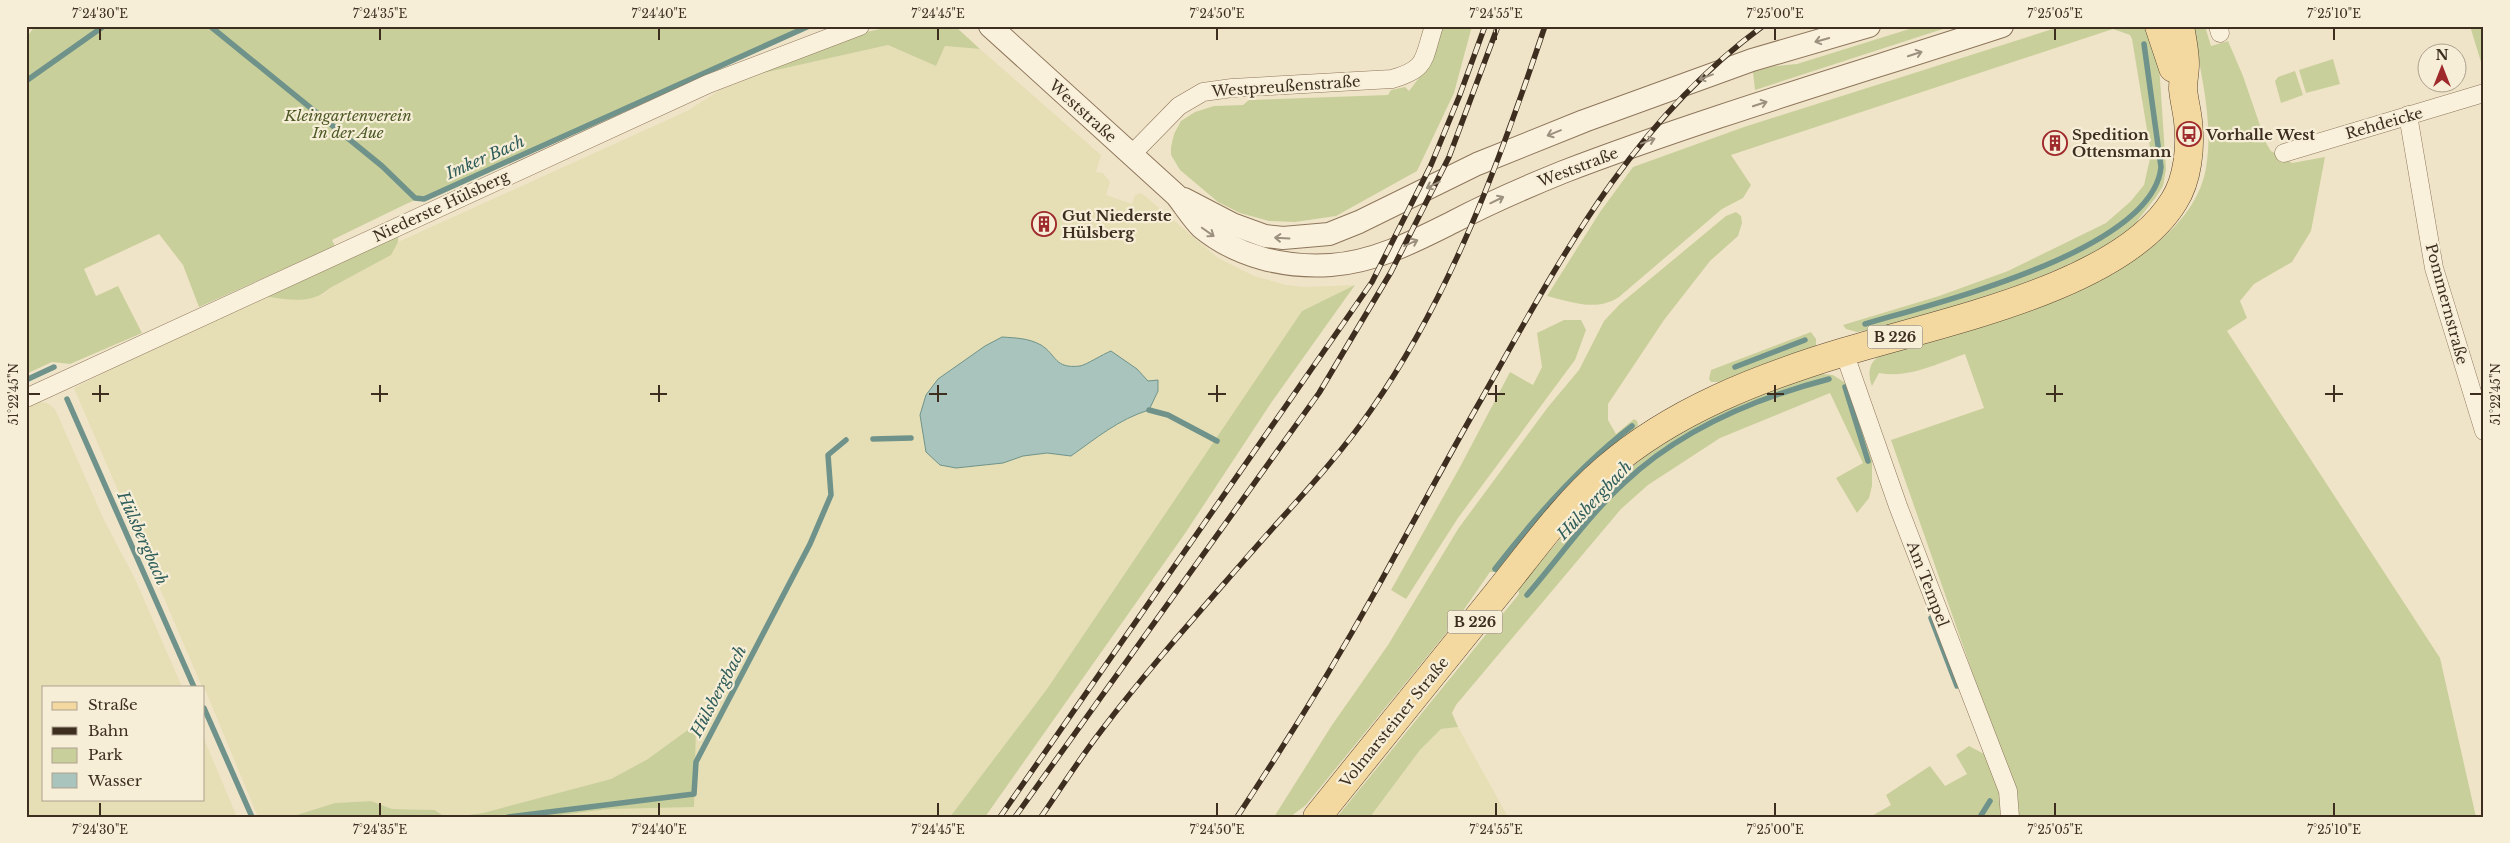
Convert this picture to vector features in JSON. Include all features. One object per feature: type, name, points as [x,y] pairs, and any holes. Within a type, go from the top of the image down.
[{"type":"main road","name":"Volmarsteiner Straße","points":[[2159,26],[2183,90]]},
{"type":"main road","name":"Volmarsteiner Straße","points":[[1316,817],[1560,516],[1605,469],[1681,418],[1716,400],[1769,377],[1844,352],[1972,316],[2028,296],[2109,260],[2138,241],[2175,200],[2185,175],[2189,134],[2183,90],[2185,49],[2180,26]]},
{"type":"street","name":"Niederste Hülsberg","points":[[26,398],[708,84],[860,26]]},
{"type":"street","name":"Weststraße","points":[[990,26],[1176,195],[1200,226],[1226,244],[1263,259],[1301,266],[1334,265],[1409,245],[1512,193],[1680,130],[2002,26]]},
{"type":"street","name":"Westpreußenstraße","points":[[1131,155],[1179,106],[1204,92],[1232,88],[1392,80],[1411,74],[1421,66],[1434,26]]},
{"type":"street","name":"Weststraße","points":[[1176,195],[1232,224],[1265,236],[1283,238],[1329,234],[1359,222],[1477,164],[1584,121],[1752,60],[1869,26]]},
{"type":"street","name":"Rehdeicke","points":[[2284,153],[2484,93]]},
{"type":"street","name":"Pommernstraße","points":[[2408,115],[2434,268],[2484,431]]},
{"type":"street","name":"Am Tempel","points":[[1844,352],[1898,506],[2008,791],[2010,817]]},
{"type":"shaded area","points":[[888,45],[936,66],[945,46],[980,49],[1101,155],[1096,172],[1103,173],[1110,182],[1106,195],[1132,204],[1135,195],[1140,193],[1144,195],[1218,258],[1254,276],[1286,285],[1305,287],[1355,285],[1302,311],[1047,689],[950,817],[544,817],[609,809],[648,759],[611,779],[483,813],[445,817],[435,810],[392,809],[371,801],[335,803],[290,817],[258,817],[205,686],[202,686],[74,388],[257,295],[323,295],[330,288],[391,255],[398,242],[687,111],[737,79]]},
{"type":"shaded area","points":[[34,401],[47,403],[55,409],[104,520],[135,579],[182,686],[42,686],[42,800],[205,800],[205,741],[237,817],[26,817],[26,405]]},
{"type":"shaded area","points":[[1458,727],[1508,817],[1370,817],[1420,750],[1441,729]]},
{"type":"green space","name":"Kleingartenverein In der Aue","points":[[35,26],[816,26],[406,204],[332,240],[335,246],[199,307],[183,265],[159,234],[84,269],[96,296],[118,286],[142,333],[70,364],[52,362],[26,374],[26,38]]},
{"type":"green space","points":[[895,26],[955,26],[980,49],[945,46],[936,66],[888,45],[737,79],[866,32]]},
{"type":"green space","points":[[1440,26],[1472,26],[1454,93],[1417,171],[1336,216],[1295,222],[1269,221],[1240,213],[1218,202],[1180,170],[1171,155],[1174,134],[1181,121],[1195,112],[1214,106],[1243,105],[1249,100],[1388,95],[1391,90],[1405,87],[1409,91],[1422,74]]},
{"type":"green space","points":[[1919,26],[1952,26],[1755,90],[1753,72],[1774,66],[1797,64]]},
{"type":"green space","points":[[2062,26],[2145,26],[2159,64],[2166,169],[2163,186],[2127,234],[2085,257],[2033,280],[1963,304],[1878,328],[1857,332],[1846,329],[1843,325],[1939,296],[2008,271],[2106,223],[2131,201],[2144,185],[2151,154],[2132,39],[2130,35],[2113,29],[1731,155],[1751,185],[1743,198],[1722,209],[1619,297],[1610,302],[1593,305],[1547,296],[1600,212],[1633,167],[1744,127]]},
{"type":"green space","points":[[2193,26],[2205,26],[2211,46],[2228,41],[2243,76],[2266,143],[2271,151],[2292,163],[2325,157],[2311,231],[2292,262],[2254,284],[2240,301],[2247,318],[2227,331],[2440,658],[2476,817],[2015,817],[2017,800],[1891,440],[1984,408],[1965,354],[1912,372],[1901,374],[1879,373],[1872,386],[1870,368],[1874,360],[1882,355],[1968,331],[2071,294],[2119,269],[2160,240],[2190,207],[2206,168],[2208,150],[2207,114]]},
{"type":"green space","points":[[2470,26],[2484,26],[2484,72]]},
{"type":"green space","points":[[2333,59],[2340,84],[2306,93],[2299,70]]},
{"type":"green space","points":[[2295,71],[2303,95],[2281,103],[2275,81],[2278,77]]},
{"type":"green space","points":[[1736,212],[1741,216],[1742,223],[1738,236],[1710,261],[1664,320],[1608,404],[1608,420],[1616,434],[1634,419],[1638,425],[1634,431],[1598,461],[1591,464],[1550,508],[1497,572],[1490,572],[1456,621],[1306,805],[1290,817],[1274,817],[1332,725],[1388,645],[1458,529],[1548,407],[1579,370],[1604,321],[1620,304],[1726,216]]},
{"type":"green space","points":[[399,230],[398,242],[391,255],[314,298],[295,300],[257,295]]},
{"type":"green space","points":[[1355,285],[1271,403],[1186,532],[985,817],[950,817],[1047,689],[1302,311]]},
{"type":"green space","points":[[1564,320],[1581,320],[1586,330],[1575,360],[1458,518],[1406,599],[1391,590],[1460,467],[1510,372],[1533,385],[1542,367],[1537,333]]},
{"type":"green space","points":[[1811,332],[1816,339],[1816,347],[1719,382],[1711,382],[1709,379],[1711,370]]},
{"type":"green space","points":[[1822,374],[1833,375],[1847,384],[1872,461],[1872,486],[1869,498],[1857,513],[1836,478],[1863,463],[1830,393],[1720,438],[1648,485],[1621,509],[1456,705],[1452,713],[1458,727],[1441,729],[1420,750],[1370,817],[1337,817],[1519,594],[1518,589],[1564,535],[1611,486],[1663,443],[1725,407],[1748,397]]},
{"type":"green space","points":[[696,724],[694,807],[609,809],[544,817],[451,817],[483,813],[611,779],[648,759]]},
{"type":"green space","points":[[1969,746],[1988,756],[2002,791],[2004,817],[1870,817],[1891,805],[1886,795],[1930,766],[1945,786],[1967,774],[1956,755]]},
{"type":"green space","points":[[371,801],[392,809],[435,810],[445,817],[290,817],[335,803]]},
{"type":"water","points":[[1002,337],[1022,339],[1041,345],[1060,363],[1072,366],[1083,365],[1111,351],[1137,369],[1148,381],[1158,380],[1158,391],[1149,410],[1117,424],[1071,456],[1047,453],[1023,456],[1003,463],[956,468],[940,465],[926,452],[920,415],[926,395],[938,379],[985,346]]},
{"type":"waterway","points":[[26,81],[104,26]]},
{"type":"waterway","name":"Imker Bach","points":[[210,26],[382,166],[415,198],[424,199],[809,26]]},
{"type":"waterway","points":[[1865,324],[1987,287],[2036,269],[2082,248],[2121,224],[2149,197],[2161,167],[2144,44]]},
{"type":"waterway","points":[[1735,367],[1805,340]]},
{"type":"waterway","name":"Hülsbergbach","points":[[26,380],[54,367]]},
{"type":"waterway","name":"Hülsbergbach","points":[[1527,595],[1586,523],[1611,496],[1646,464],[1669,447],[1720,418],[1747,406],[1829,379]]},
{"type":"waterway","name":"Hülsbergbach","points":[[1845,387],[1868,461]]},
{"type":"waterway","name":"Hülsbergbach","points":[[67,399],[194,686]]},
{"type":"waterway","name":"Hülsbergbach","points":[[1149,410],[1168,415],[1217,441]]},
{"type":"waterway","points":[[1495,569],[1526,530],[1576,475],[1632,426]]},
{"type":"waterway","name":"Hülsbergbach","points":[[873,439],[911,438]]},
{"type":"waterway","name":"Hülsbergbach","points":[[508,817],[694,794],[696,762],[810,544],[831,495],[828,455],[846,440]]},
{"type":"waterway","name":"Hülsbergbach","points":[[1931,618],[1957,686]]},
{"type":"waterway","name":"Hülsbergbach","points":[[205,710],[252,817]]},
{"type":"waterway","name":"Hülsbergbach","points":[[1980,817],[1990,801]]},
{"type":"railway","points":[[1000,817],[1372,282],[1431,165],[1485,26]]},
{"type":"railway","points":[[1015,817],[1319,393],[1391,272],[1449,157],[1498,26]]},
{"type":"railway","points":[[1041,817],[1118,709],[1188,625],[1341,450],[1371,410],[1400,366],[1450,273],[1492,176],[1545,26]]},
{"type":"railway","points":[[1237,817],[1291,734],[1342,649],[1541,295],[1602,196],[1636,150],[1674,106],[1716,64],[1763,26]]},
{"type":"place","name":"Vorhalle West","points":[[2189,134]]},
{"type":"place","name":"Spedition Ottensmann","points":[[2055,143]]},
{"type":"place","name":"Gut Niederste Hülsberg","points":[[1044,224]]}]
